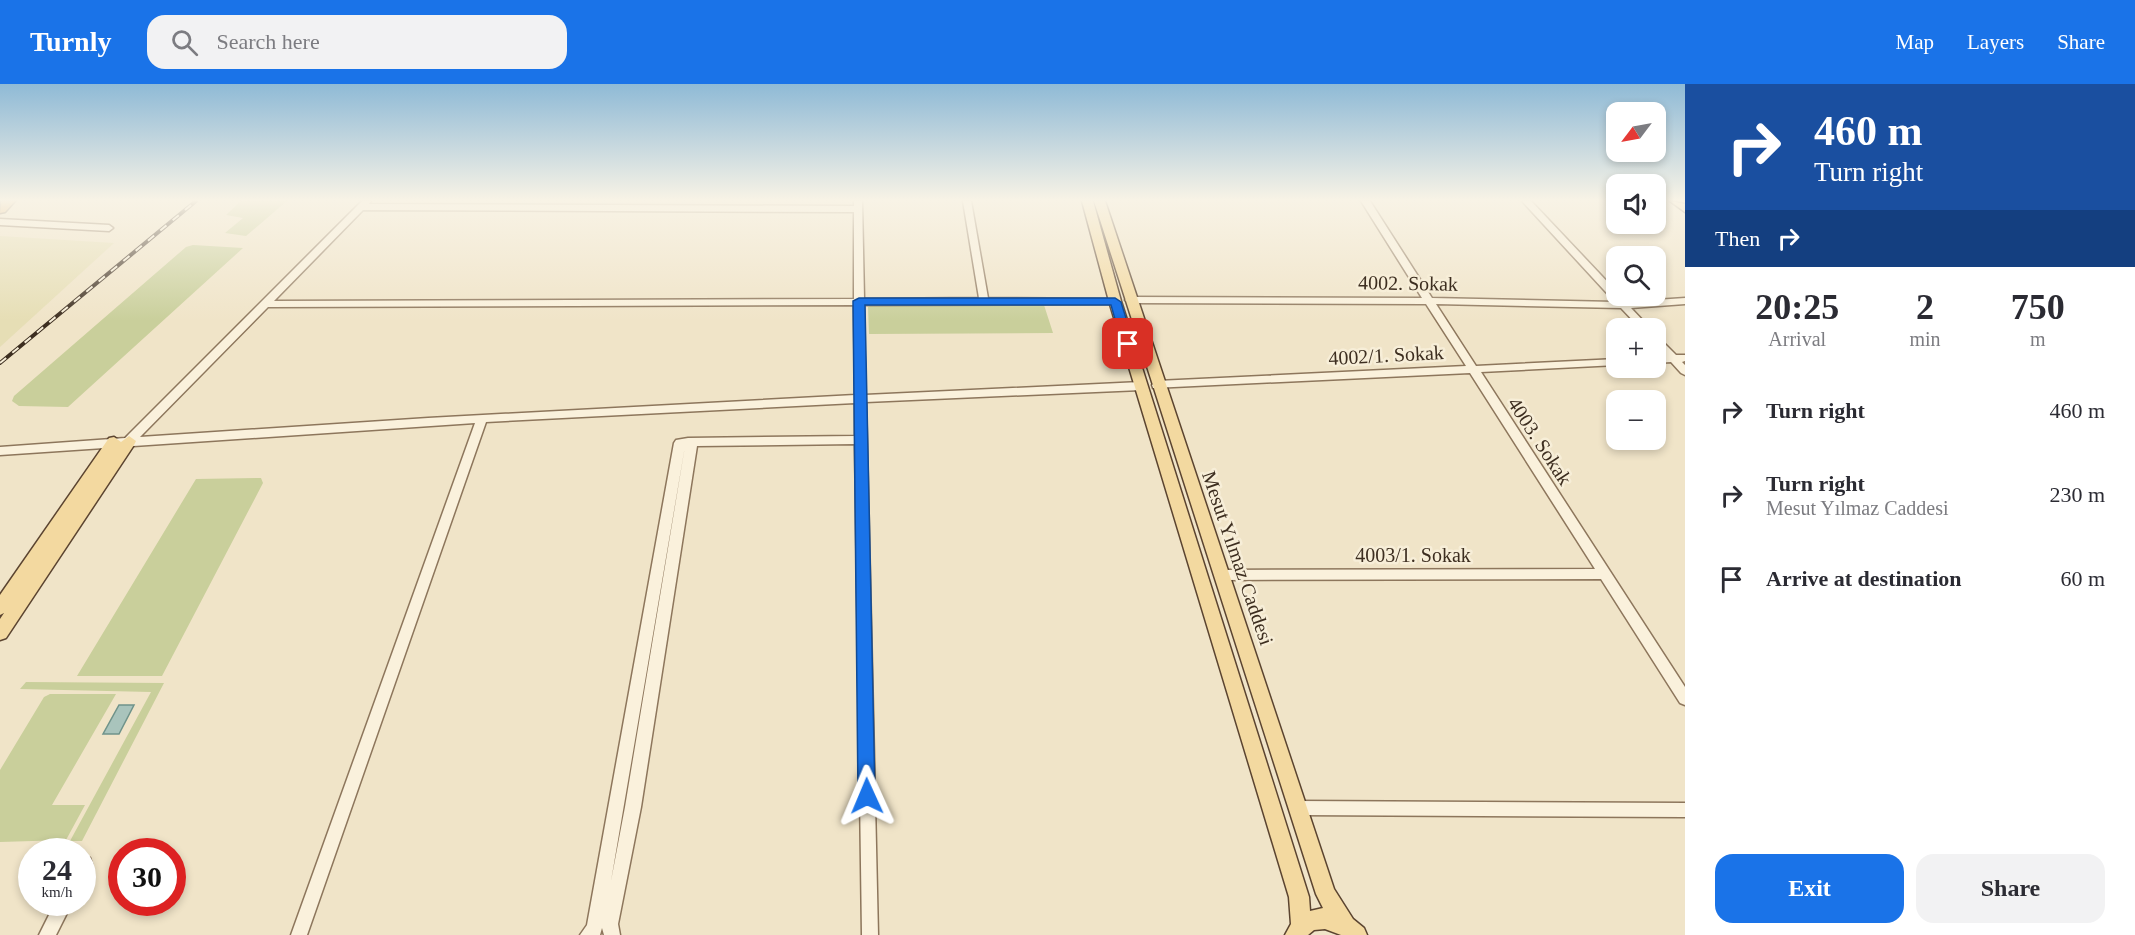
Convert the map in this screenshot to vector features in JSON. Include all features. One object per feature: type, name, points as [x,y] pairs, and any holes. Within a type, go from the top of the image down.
[{"type":"main road","name":"Mesut Yılmaz Caddesi","points":[[1101,241],[1149,385],[1299,897],[1296,932]]},
{"type":"main road","name":"Mesut Yılmaz Caddesi","points":[[1109,241],[1123,301]]},
{"type":"main road","name":"Mesut Yılmaz Caddesi","points":[[1149,385],[1222,575],[1326,894],[1355,932]]},
{"type":"main road","points":[[0,608],[6,589],[122,442]]},
{"type":"main road","points":[[0,633],[122,442]]},
{"type":"main road","points":[[1296,932],[1309,920],[1320,918],[1355,932]]},
{"type":"street","points":[[122,442],[327,241]]},
{"type":"street","points":[[859,241],[862,583],[870,935]]},
{"type":"street","points":[[974,241],[984,301]]},
{"type":"street","name":"4003. Sokak","points":[[1390,241],[1604,574],[1680,684],[1685,699]]},
{"type":"street","points":[[1563,241],[1606,287]]},
{"type":"street","name":"4002. Sokak","points":[[264,304],[1427,301],[1606,305]]},
{"type":"street","name":"4002. Sokak","points":[[1666,302],[1685,301]]},
{"type":"street","points":[[1624,306],[1635,318]]},
{"type":"street","points":[[1666,349],[1679,359],[1685,371]]},
{"type":"street","name":"4002/1. Sokak","points":[[0,451],[862,398],[1606,362]]},
{"type":"street","points":[[299,935],[481,421]]},
{"type":"street","points":[[588,935],[594,929],[680,443],[862,440]]},
{"type":"street","points":[[612,935],[610,924],[633,807],[692,447],[688,442]]},
{"type":"street","name":"4003/1. Sokak","points":[[1222,575],[1604,574]]},
{"type":"street","points":[[1298,808],[1685,810]]},
{"type":"street","points":[[47,935],[57,916]]},
{"type":"shaded area","points":[[0,241],[114,243],[0,347]]},
{"type":"green space","points":[[193,245],[243,248],[68,407],[19,406],[12,401],[14,396],[186,247]]},
{"type":"green space","points":[[872,305],[1044,305],[1053,333],[869,334],[868,307]]},
{"type":"green space","points":[[261,478],[263,483],[162,676],[77,676],[196,479]]},
{"type":"green space","points":[[26,682],[164,683],[84,838],[72,838],[151,692],[20,689]]},
{"type":"green space","points":[[50,694],[116,694],[52,805],[85,805],[67,838],[18,838],[18,841],[0,842],[0,770],[44,697]]},
{"type":"water","points":[[119,705],[134,705],[119,734],[103,734]]},
{"type":"railway","points":[[0,363],[148,241]]},
{"type":"route","points":[[867,796],[859,301],[1115,302],[1128,344]]}]
